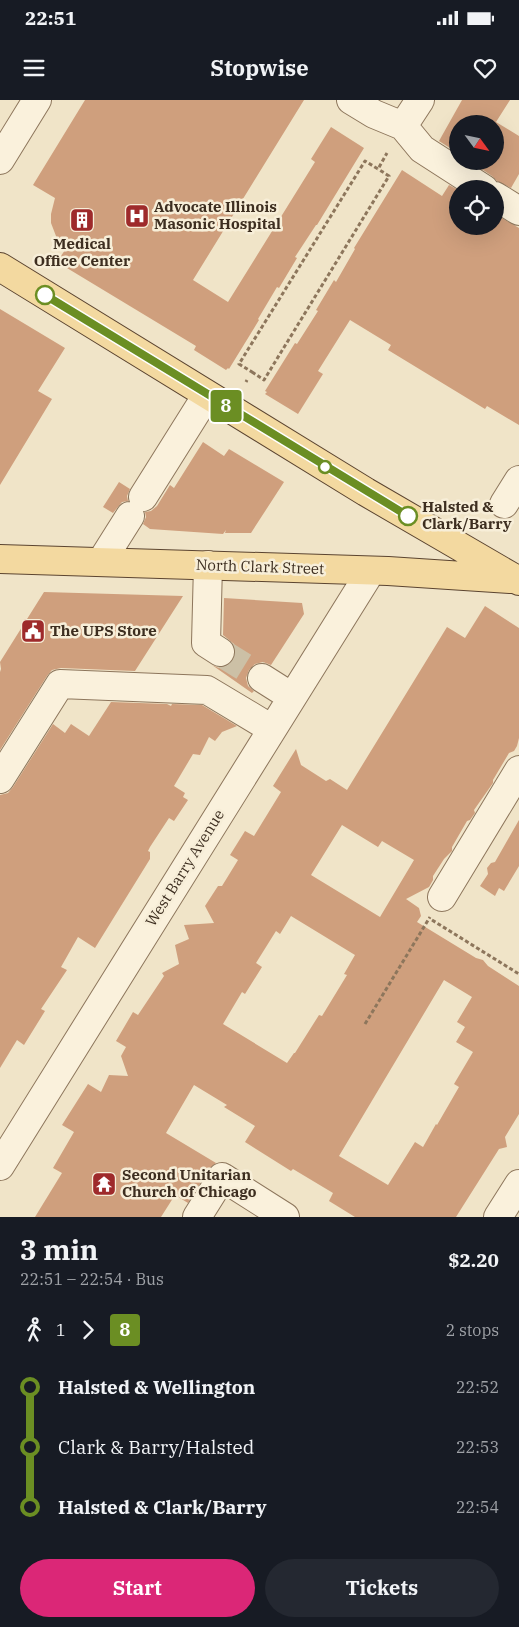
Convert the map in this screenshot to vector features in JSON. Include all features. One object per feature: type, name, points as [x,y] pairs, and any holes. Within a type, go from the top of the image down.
[{"type":"main road","points":[[0,267],[366,492],[518,579]]},
{"type":"main road","name":"North Clark Street","points":[[0,559],[371,571],[518,579]]},
{"type":"street","points":[[0,160],[37,100]]},
{"type":"street","points":[[351,100],[374,114],[403,126],[422,149],[470,180]]},
{"type":"street","points":[[403,126],[420,100]]},
{"type":"street","points":[[504,202],[519,211]]},
{"type":"street","points":[[101,562],[207,394]]},
{"type":"street","points":[[504,504],[519,480]]},
{"type":"street","points":[[208,565],[206,643],[220,652]]},
{"type":"street","name":"West Barry Avenue","points":[[0,1166],[371,571]]},
{"type":"street","points":[[262,678],[292,697]]},
{"type":"street","points":[[0,779],[60,684],[207,690],[272,729]]},
{"type":"street","points":[[431,910],[519,770]]},
{"type":"street","points":[[197,1217],[222,1177],[286,1217]]},
{"type":"street","points":[[498,1217],[519,1184]]},
{"type":"path","points":[[378,169],[387,153]]},
{"type":"path","points":[[365,161],[378,169],[389,176],[264,380],[240,364],[365,161]]},
{"type":"path","points":[[365,1024],[431,910],[519,974]]},
{"type":"building","name":"Advocate Illinois Masonic Hospital","points":[[85,100],[304,100],[193,280],[228,302],[315,162],[311,159],[331,127],[364,148],[295,257],[297,258],[279,288],[277,287],[229,369],[226,370],[194,350],[196,346],[57,262],[65,250],[56,236],[51,223],[55,198],[33,185]]},
{"type":"building","points":[[462,100],[510,100],[500,115],[454,115]]},
{"type":"building","points":[[449,123],[449,147],[439,141]]},
{"type":"building","points":[[504,127],[519,136],[519,174],[511,188],[504,184],[504,180],[496,180],[483,170],[504,170]]},
{"type":"building","points":[[402,170],[442,196],[449,185],[449,235],[504,235],[504,219],[519,228],[519,425],[487,406],[485,409],[388,350],[391,345],[350,320],[318,371],[323,374],[298,414],[265,394],[267,392],[265,391],[295,343],[297,344],[318,311],[316,310],[334,280],[336,282],[354,248]]},
{"type":"building","points":[[0,309],[65,348],[38,391],[52,399],[0,485]]},
{"type":"building","points":[[203,442],[224,456],[229,449],[284,482],[251,533],[225,533],[226,530],[223,534],[150,529],[143,524],[146,517],[145,512],[151,511],[157,506],[170,485],[174,488]]},
{"type":"building","points":[[119,482],[130,489],[127,496],[128,501],[122,502],[113,513],[103,507]]},
{"type":"building","points":[[44,592],[183,596],[135,671],[61,668],[52,670],[0,750],[0,662]]},
{"type":"building","points":[[224,598],[302,603],[304,614],[271,665],[263,662],[255,664],[249,670],[246,678],[248,686],[254,691],[252,693],[212,665],[219,668],[227,666],[233,661],[236,653],[234,644],[223,635]]},
{"type":"building","points":[[485,606],[519,628],[519,738],[514,751],[509,753],[493,783],[474,810],[475,813],[467,821],[452,847],[452,851],[444,859],[433,876],[429,887],[406,899],[419,908],[421,916],[417,922],[476,958],[483,960],[488,966],[519,986],[519,1114],[505,1137],[507,1147],[499,1149],[456,1217],[355,1217],[329,1201],[333,1193],[293,1169],[291,1171],[245,1142],[255,1126],[224,1107],[227,1105],[194,1085],[166,1133],[216,1163],[209,1169],[188,1203],[175,1195],[161,1217],[35,1217],[62,1173],[53,1168],[74,1132],[62,1125],[88,1084],[101,1092],[109,1075],[128,1076],[121,1056],[126,1047],[116,1041],[133,1012],[138,1015],[164,976],[162,973],[179,964],[175,945],[189,939],[184,925],[214,923],[205,906],[218,886],[222,886],[238,860],[230,855],[245,831],[254,836],[281,792],[273,786],[296,749],[301,765],[326,781],[330,779],[347,790],[447,627],[465,638]],"holes":[[[342,825],[378,847],[382,841],[414,860],[380,917],[311,875]],[[291,916],[355,955],[344,974],[347,975],[322,1016],[319,1015],[287,1063],[223,1024],[242,992],[245,994],[262,967],[256,963],[276,931],[280,934]],[[444,980],[472,997],[457,1022],[465,1027],[456,1042],[473,1052],[454,1084],[459,1087],[423,1147],[415,1142],[388,1185],[339,1156]]]},
{"type":"building","points":[[111,702],[167,704],[171,706],[172,704],[202,705],[237,726],[222,732],[215,741],[209,737],[200,755],[193,754],[174,786],[185,793],[183,797],[188,800],[174,821],[169,818],[150,847],[148,851],[150,852],[150,859],[95,948],[78,937],[61,967],[67,970],[41,1009],[45,1011],[24,1045],[17,1040],[0,1068],[0,795],[8,793],[13,787],[53,724],[65,733],[71,724],[89,736]]},
{"type":"building","points":[[519,820],[519,866],[504,891],[499,888],[495,896],[480,886],[488,874],[487,868],[491,863],[495,862]]},
{"type":"tunnel","points":[[220,652],[262,678]]},
{"type":"bus line","name":"8","points":[[45,295],[408,516]]},
{"type":"place","name":"Advocate Illinois Masonic Hospital","points":[[137,216]]},
{"type":"place","name":"Medical Office Center","points":[[82,220]]},
{"type":"place","name":"Halsted & Clark/Barry","points":[[408,516]]},
{"type":"place","name":"The UPS Store","points":[[33,631]]},
{"type":"place","name":"Second Unitarian Church of Chicago","points":[[104,1184]]}]
